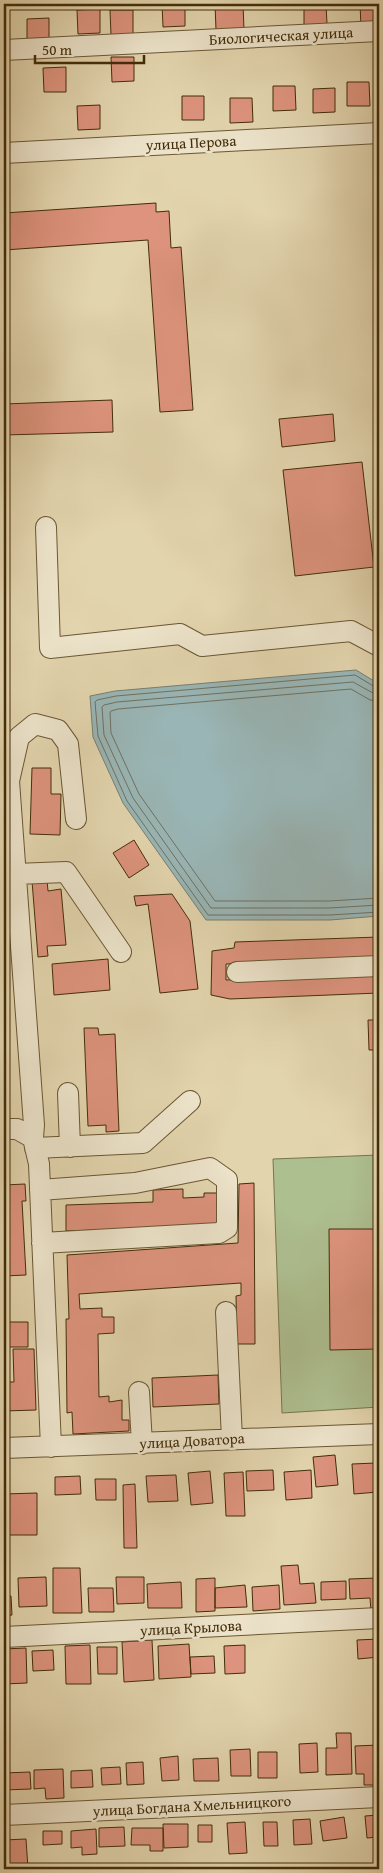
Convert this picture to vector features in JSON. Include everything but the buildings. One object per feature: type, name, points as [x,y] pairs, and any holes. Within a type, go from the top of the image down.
[{"type":"street","name":"Биологическая улица","points":[[4,50],[379,31]]},
{"type":"street","name":"улица Перова","points":[[4,153],[379,134]]},
{"type":"street","points":[[46,528],[50,648],[180,634],[202,646],[351,631],[379,646]]},
{"type":"street","points":[[51,1447],[39,1164],[34,1143],[16,874],[7,787],[19,737],[35,724],[58,730],[68,744],[76,818]]},
{"type":"street","points":[[16,874],[66,872],[121,952]]},
{"type":"street","points":[[237,972],[379,966]]},
{"type":"street","points":[[68,1093],[70,1147]]},
{"type":"street","points":[[4,1129],[17,1129],[34,1143],[70,1147],[143,1143],[190,1101]]},
{"type":"street","points":[[40,1190],[134,1184],[210,1168],[227,1180],[228,1228],[218,1233],[42,1243]]},
{"type":"street","points":[[226,1312],[232,1439]]},
{"type":"street","points":[[139,1392],[142,1444]]},
{"type":"street","name":"улица Доватора","points":[[4,1448],[379,1434]]},
{"type":"street","name":"улица Крылова","points":[[4,1637],[379,1618]]},
{"type":"street","name":"улица Богдана Хмельницкого","points":[[4,1815],[379,1797]]},
{"type":"green space","points":[[379,1155],[379,1407],[282,1413],[273,1159]]},
{"type":"water","points":[[356,670],[379,684],[379,916],[330,920],[206,920],[123,803],[93,737],[90,696],[115,691]]}]
